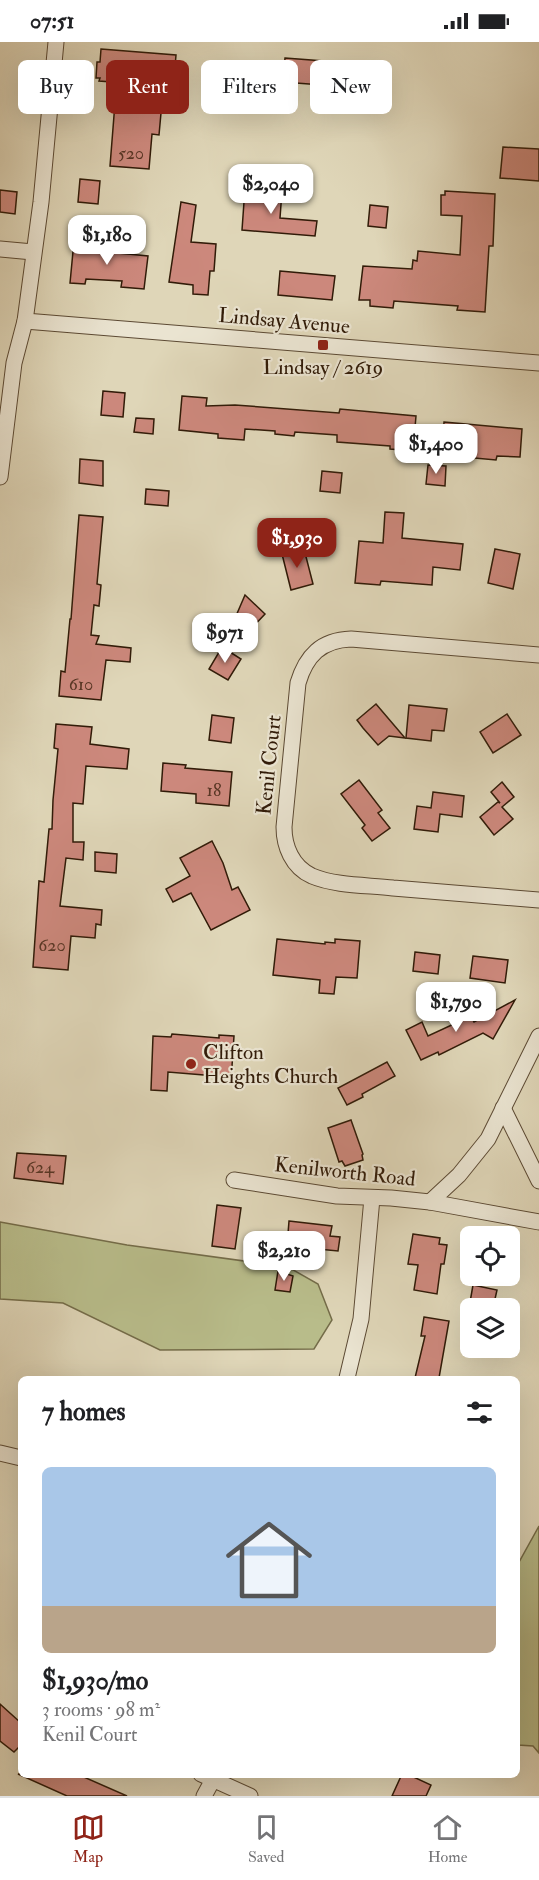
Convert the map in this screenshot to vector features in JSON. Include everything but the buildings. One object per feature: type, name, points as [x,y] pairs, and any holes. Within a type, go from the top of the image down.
[{"type":"street","points":[[0,477],[14,363],[25,321],[56,42]]},
{"type":"street","points":[[0,249],[33,252]]},
{"type":"street","name":"Lindsay Avenue","points":[[25,321],[539,363]]},
{"type":"street","name":"Kenil Court","points":[[539,655],[351,639],[333,642],[317,650],[303,668],[298,683],[284,827],[287,849],[293,861],[312,876],[368,885],[539,900]]},
{"type":"street","name":"Kenilworth Road","points":[[234,1180],[337,1196],[430,1203],[459,1175],[488,1138],[539,1036]]},
{"type":"street","points":[[503,1108],[539,1181]]},
{"type":"street","points":[[347,1376],[361,1319],[372,1198]]},
{"type":"street","points":[[430,1203],[539,1222]]},
{"type":"street","points":[[0,1453],[18,1457]]},
{"type":"street","points":[[204,1796],[209,1778]]},
{"type":"street","points":[[214,1778],[250,1796]]},
{"type":"green space","points":[[0,1222],[127,1245],[288,1267],[318,1284],[332,1320],[314,1349],[160,1350],[63,1303],[0,1299]]},
{"type":"green space","points":[[539,1526],[539,1753],[533,1746],[520,1745],[520,1560]]},
{"type":"place","name":"Lindsay / 2619","points":[[323,345]]},
{"type":"place","name":"Clifton Heights Church","points":[[191,1064]]}]
